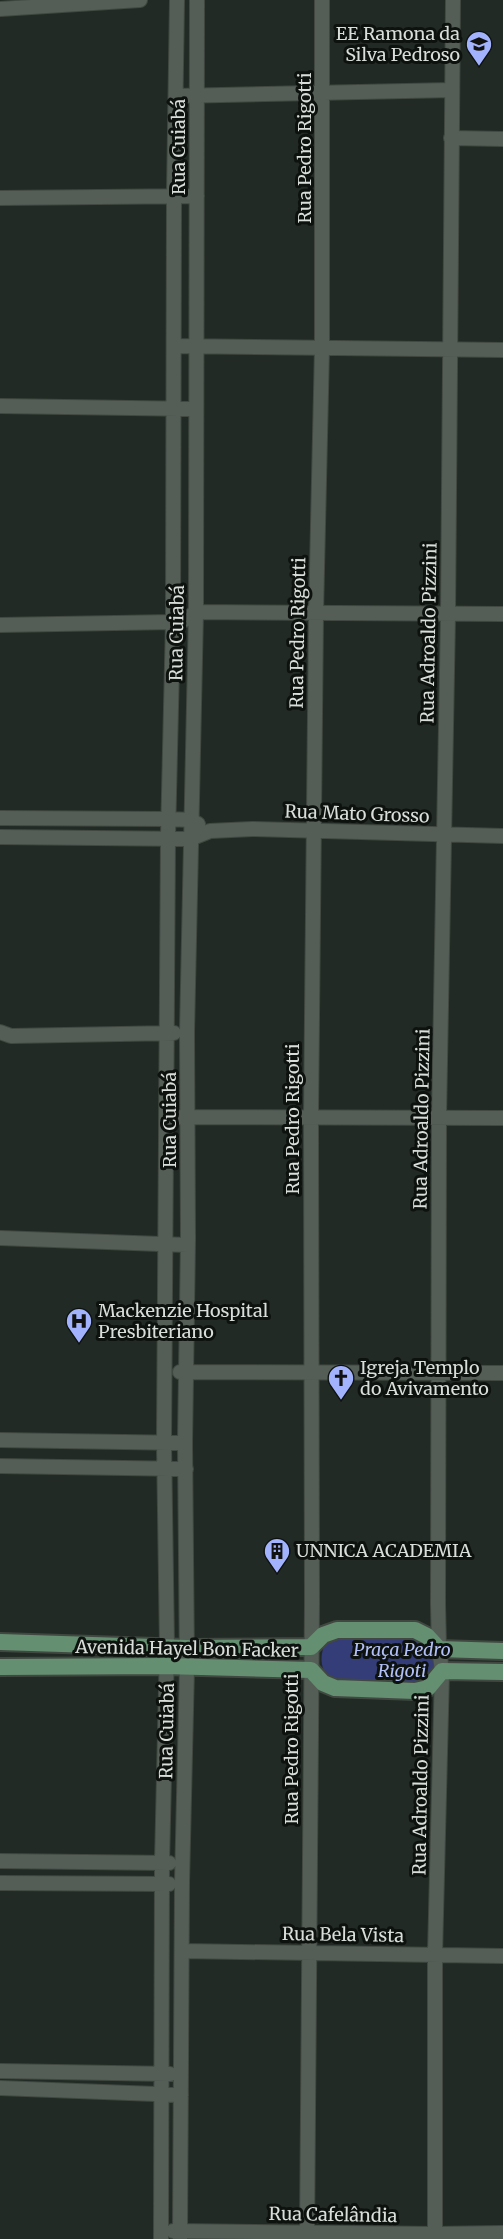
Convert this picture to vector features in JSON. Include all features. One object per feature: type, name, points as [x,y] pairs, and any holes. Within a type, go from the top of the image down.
[{"type":"main road","name":"Avenida Hayel Bon Facker","points":[[0,1642],[186,1648],[311,1647],[323,1635],[337,1630],[415,1630],[427,1636],[439,1649]]},
{"type":"main road","points":[[439,1649],[503,1651]]},
{"type":"main road","name":"Avenida Hayel Bon Facker","points":[[0,1667],[165,1666],[311,1670],[323,1683],[335,1688],[415,1691],[428,1688],[442,1671]]},
{"type":"main road","points":[[442,1671],[503,1672]]},
{"type":"street","points":[[0,9],[140,0]]},
{"type":"street","name":"Rua Cuiabá","points":[[162,2235],[162,1863],[167,1647],[164,1443],[168,819],[173,622],[177,0]]},
{"type":"street","name":"Rua Cuiabá","points":[[180,2235],[182,1883],[187,1667],[185,1443],[187,1032],[196,612],[197,0]]},
{"type":"street","name":"Rua Pedro Rigotti","points":[[307,2236],[311,1670],[311,1117],[316,613],[322,348],[322,0]]},
{"type":"street","name":"Rua Adroaldo Pizzini","points":[[435,2237],[435,1955],[442,1671],[439,1649],[437,1374],[439,1117],[448,615],[453,0]]},
{"type":"street","points":[[176,96],[452,90]]},
{"type":"street","points":[[451,138],[503,139]]},
{"type":"street","points":[[0,198],[197,196]]},
{"type":"street","points":[[174,346],[503,350]]},
{"type":"street","points":[[0,406],[196,409]]},
{"type":"street","points":[[0,625],[173,622],[183,621],[196,612],[503,614]]},
{"type":"street","points":[[0,818],[190,820],[210,831]]},
{"type":"street","name":"Rua Mato Grosso","points":[[0,837],[190,838],[210,831],[252,829],[503,836]]},
{"type":"street","points":[[4,1036],[187,1032]]},
{"type":"street","points":[[167,1117],[503,1118]]},
{"type":"street","points":[[1,1239],[187,1245]]},
{"type":"street","points":[[165,1372],[503,1373]]},
{"type":"street","points":[[0,1440],[185,1443]]},
{"type":"street","points":[[0,1466],[186,1468]]},
{"type":"street","points":[[166,1519],[187,1520]]},
{"type":"street","points":[[0,1862],[183,1862]]},
{"type":"street","points":[[0,1883],[182,1883]]},
{"type":"street","name":"Rua Bela Vista","points":[[182,1951],[503,1956]]},
{"type":"street","points":[[0,2071],[181,2074]]},
{"type":"street","points":[[0,2088],[181,2095]]},
{"type":"street","name":"Rua Cafelândia","points":[[162,2235],[435,2237],[503,2233]]},
{"type":"green space","name":"Praça Pedro Rigoti","points":[[416,1634],[435,1652],[435,1668],[419,1685],[346,1685],[327,1676],[324,1670],[322,1657],[328,1638]]},
{"type":"place","name":"EE Ramona da Silva Pedroso","points":[[479,67]]},
{"type":"place","name":"Mackenzie Hospital Presbiteriano","points":[[79,1344]]},
{"type":"place","name":"Igreja Templo do Avivamento","points":[[341,1401]]},
{"type":"place","name":"UNNICA ACADEMIA","points":[[277,1574]]}]
